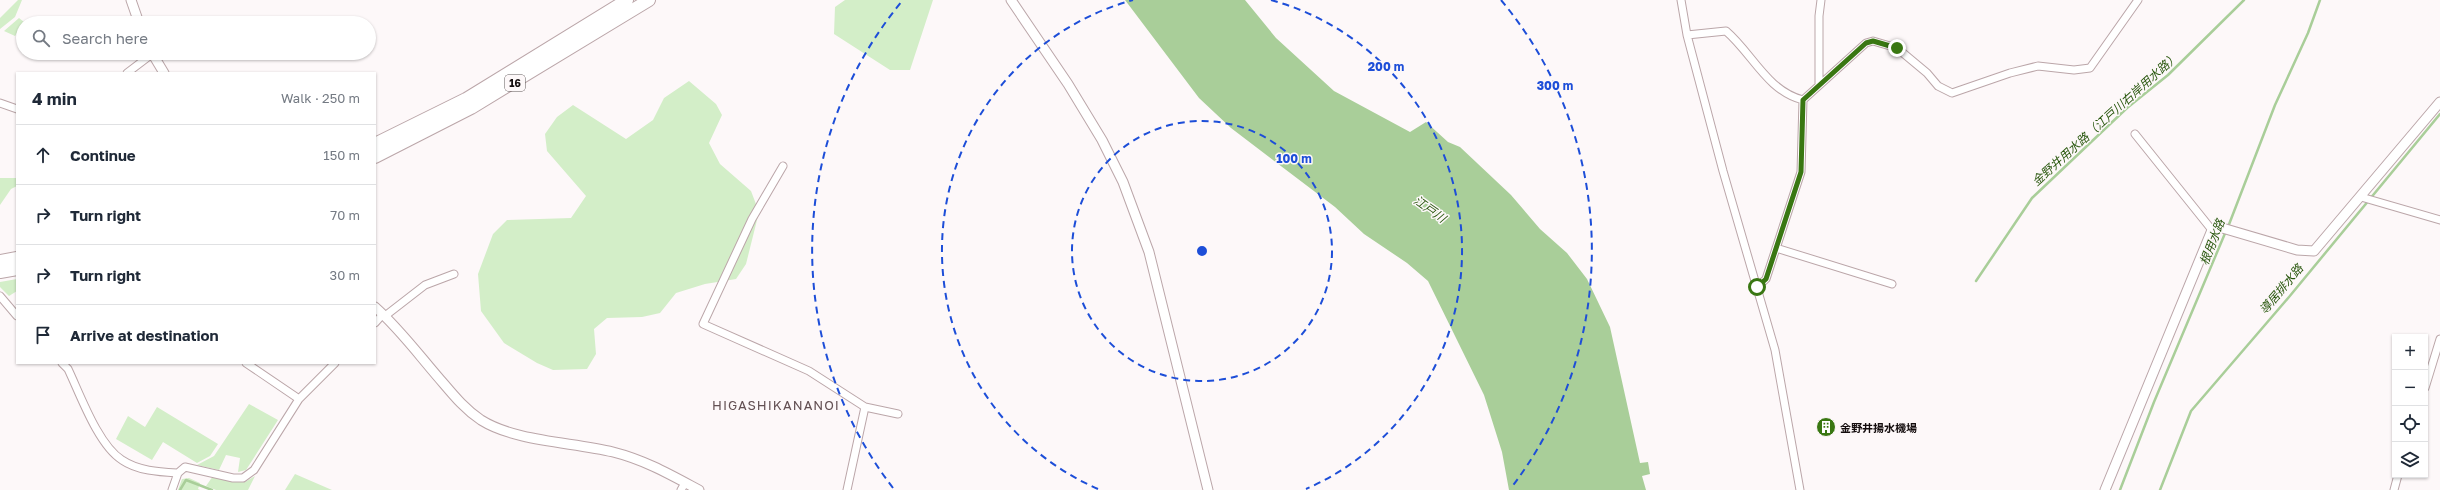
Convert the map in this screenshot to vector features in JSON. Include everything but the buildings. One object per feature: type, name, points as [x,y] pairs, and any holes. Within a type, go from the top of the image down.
[{"type":"highway","name":"16","points":[[376,144],[466,99],[627,0]]},
{"type":"highway","name":"16","points":[[376,156],[471,108],[649,0]]},
{"type":"highway","points":[[0,261],[16,258]]},
{"type":"highway","points":[[0,272],[16,269]]},
{"type":"street","points":[[131,0],[137,16]]},
{"type":"street","points":[[1011,0],[1068,84],[1102,140],[1123,182],[1154,272],[1208,490]]},
{"type":"street","points":[[1681,0],[1687,35],[1726,185],[1757,287],[1779,368],[1800,490]]},
{"type":"street","points":[[1819,83],[1819,16],[1821,0]]},
{"type":"street","points":[[1757,287],[1766,279],[1801,172],[1803,100],[1819,83],[1866,43],[1873,41],[1897,48],[1928,73],[1938,86],[1952,92],[2010,73],[2038,66],[2074,70],[2090,68],[2138,0]]},
{"type":"street","points":[[1687,35],[1726,31],[1760,71],[1795,98],[1803,100]]},
{"type":"street","points":[[128,72],[144,60]]},
{"type":"street","points":[[156,60],[163,72]]},
{"type":"street","points":[[2105,490],[2212,230],[2219,226],[2297,250],[2314,251],[2440,102]]},
{"type":"street","points":[[0,103],[16,109]]},
{"type":"street","points":[[2135,134],[2212,230]]},
{"type":"street","points":[[783,166],[752,219],[704,324],[810,370],[865,407],[898,414]]},
{"type":"street","points":[[2361,197],[2440,220]]},
{"type":"street","points":[[1776,248],[1892,284]]},
{"type":"street","points":[[376,321],[425,285],[454,274]]},
{"type":"street","points":[[0,296],[16,315]]},
{"type":"street","points":[[376,308],[384,315],[464,407],[482,420],[498,428],[533,437],[627,455],[648,462],[683,486],[699,490]]},
{"type":"street","points":[[2428,378],[2440,339]]},
{"type":"street","points":[[63,364],[68,369],[96,429],[122,460],[155,472],[178,473]]},
{"type":"street","points":[[247,364],[299,399]]},
{"type":"street","points":[[172,490],[178,473],[185,468],[233,478],[243,478],[254,470],[299,399],[334,364]]},
{"type":"street","points":[[848,490],[865,407]]},
{"type":"street","points":[[2394,490],[2397,478]]},
{"type":"shaded area","points":[[18,0],[22,0],[15,17],[0,29],[0,18]]},
{"type":"shaded area","points":[[845,0],[933,0],[910,70],[890,70],[834,34],[835,7]]},
{"type":"shaded area","points":[[16,21],[15,36],[4,31]]},
{"type":"shaded area","points":[[689,81],[716,104],[722,115],[709,143],[720,164],[751,191],[759,212],[746,264],[736,279],[705,284],[676,293],[660,313],[642,317],[607,318],[594,329],[596,354],[587,369],[553,370],[537,363],[504,343],[481,311],[478,274],[493,234],[507,220],[571,218],[586,196],[547,151],[545,134],[557,117],[573,105],[626,139],[653,120],[664,98]]},
{"type":"shaded area","points":[[0,178],[16,178],[16,186],[11,189],[0,205]]},
{"type":"shaded area","points":[[16,279],[16,292],[9,296],[0,287],[0,282]]},
{"type":"shaded area","points":[[249,404],[278,420],[246,470],[238,472],[240,458],[226,455],[219,470],[197,465],[214,456]]},
{"type":"shaded area","points":[[157,407],[218,444],[210,456],[197,463],[163,442],[152,460],[116,439],[128,416],[145,427]]},
{"type":"shaded area","points":[[295,474],[332,490],[285,490]]},
{"type":"shaded area","points":[[213,476],[245,482],[255,476],[248,490],[216,490],[206,486]]},
{"type":"shaded area","points":[[189,478],[200,483],[198,489],[200,490],[178,490],[182,479]]},
{"type":"water","name":"江戸川","points":[[1125,0],[1245,0],[1276,38],[1334,91],[1410,132],[1426,122],[1448,142],[1460,147],[1511,195],[1540,229],[1567,253],[1587,279],[1610,327],[1640,463],[1648,462],[1650,474],[1642,476],[1646,490],[1509,490],[1502,452],[1484,395],[1428,281],[1407,263],[1364,234],[1335,207],[1231,128],[1199,98]]},
{"type":"waterway","name":"金野井用水路（江戸川右岸用水路）","points":[[1976,281],[2032,198],[2127,108],[2168,75],[2244,0]]},
{"type":"waterway","name":"根用水路","points":[[2228,227],[2275,105],[2308,33],[2320,0]]},
{"type":"waterway","name":"導居排水路","points":[[2160,490],[2191,411],[2289,297],[2440,114]]},
{"type":"waterway","name":"根用水路","points":[[2120,490],[2154,402],[2226,231]]},
{"type":"waterway","points":[[180,490],[186,480],[212,490]]},
{"type":"place","name":"金野井揚水機場","points":[[1826,427]]},
{"type":"district","name":"HIGASHIKANANOI","points":[[776,405]]},
{"type":"route","points":[[1757,287],[1766,279],[1801,172],[1803,100],[1819,83],[1866,43],[1873,41],[1897,48]]}]
